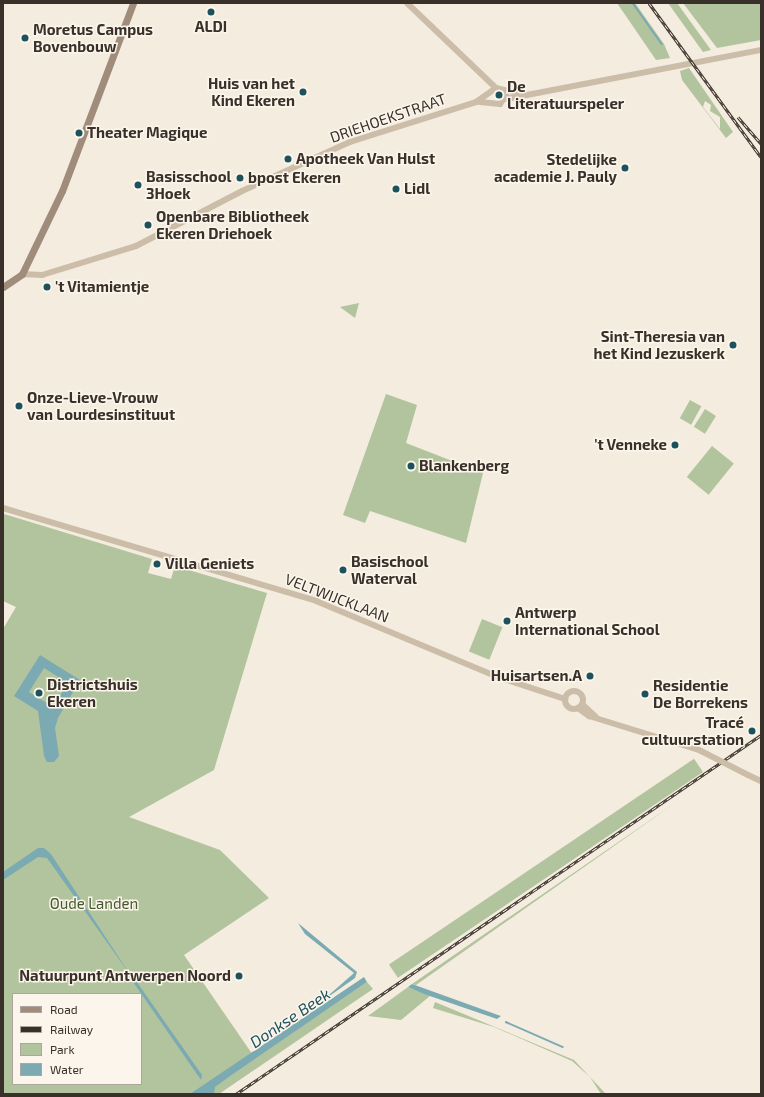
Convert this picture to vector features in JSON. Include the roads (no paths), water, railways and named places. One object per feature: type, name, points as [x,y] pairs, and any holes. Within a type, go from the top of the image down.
[{"type":"main road","points":[[3,287],[22,274],[62,191],[133,3]]},
{"type":"street","points":[[407,3],[496,88]]},
{"type":"street","name":"DRIEHOEKSTRAAT","points":[[22,274],[42,275],[136,246],[242,192],[354,140],[476,102],[492,100],[500,104],[506,99],[761,50]]},
{"type":"street","name":"DRIEHOEKSTRAAT","points":[[476,102],[496,88],[526,95]]},
{"type":"street","points":[[505,91],[506,99]]},
{"type":"street","points":[[490,93],[492,100]]},
{"type":"street","name":"VELTWIJCKLAAN","points":[[3,508],[316,601],[498,677],[565,699],[570,708],[580,706],[600,720],[699,750],[761,781]]},
{"type":"street","name":"VELTWIJCKLAAN","points":[[565,699],[569,692],[577,691],[583,698],[580,706]]},
{"type":"water","points":[[40,655],[80,680],[58,718],[55,728],[59,756],[54,762],[47,762],[44,756],[38,711],[14,696]],"holes":[[[44,668],[68,683],[53,707],[29,692]]]},
{"type":"water","points":[[38,848],[44,848],[51,854],[131,976],[47,858],[38,857],[3,880],[3,872]]},
{"type":"water","points":[[298,923],[357,972],[355,978],[321,1002],[354,973],[305,934]]},
{"type":"water","points":[[364,977],[367,982],[230,1076],[215,1087],[214,1094],[190,1094]]},
{"type":"water","points":[[134,978],[202,1075],[201,1080],[142,993],[131,979]]},
{"type":"water","points":[[412,984],[501,1016],[497,1019],[424,994],[408,987]]},
{"type":"waterway","points":[[633,3],[662,44]]},
{"type":"waterway","points":[[506,1022],[563,1047]]},
{"type":"railway","points":[[649,3],[761,157]]},
{"type":"railway","points":[[738,117],[761,143]]},
{"type":"railway","points":[[236,1094],[761,735]]},
{"type":"place","name":"ALDI","points":[[211,12]]},
{"type":"place","name":"Moretus Campus Bovenbouw","points":[[25,38]]},
{"type":"place","name":"Huis van het Kind Ekeren","points":[[303,92]]},
{"type":"place","name":"De Literatuurspeler","points":[[499,95]]},
{"type":"place","name":"Theater Magique","points":[[79,133]]},
{"type":"place","name":"Apotheek Van Hulst","points":[[288,159]]},
{"type":"place","name":"Stedelijke academie J. Pauly","points":[[625,168]]},
{"type":"place","name":"bpost Ekeren","points":[[240,178]]},
{"type":"place","name":"Basisschool 3Hoek","points":[[138,185]]},
{"type":"place","name":"Lidl","points":[[396,189]]},
{"type":"place","name":"Openbare Bibliotheek Ekeren Driehoek","points":[[148,225]]},
{"type":"place","name":"'t Vitamientje","points":[[47,287]]},
{"type":"place","name":"Sint-Theresia van het Kind Jezuskerk","points":[[733,345]]},
{"type":"place","name":"Onze-Lieve-Vrouw van Lourdesinstituut","points":[[19,406]]},
{"type":"place","name":"'t Venneke","points":[[675,445]]},
{"type":"place","name":"Blankenberg","points":[[411,466]]},
{"type":"place","name":"Villa Geniets","points":[[157,564]]},
{"type":"place","name":"Basischool Waterval","points":[[343,570]]},
{"type":"place","name":"Antwerp International School","points":[[507,621]]},
{"type":"place","name":"Huisartsen.A","points":[[590,676]]},
{"type":"place","name":"Districtshuis Ekeren","points":[[39,693]]},
{"type":"place","name":"Residentie De Borrekens","points":[[645,694]]},
{"type":"place","name":"Tracé cultuurstation","points":[[752,731]]},
{"type":"place","name":"Natuurpunt Antwerpen Noord","points":[[239,976]]},
{"type":"park label","name":"Oude Landen","points":[[94,904]]},
{"type":"water label","name":"Donkse Beek","points":[[290,1018]]}]
